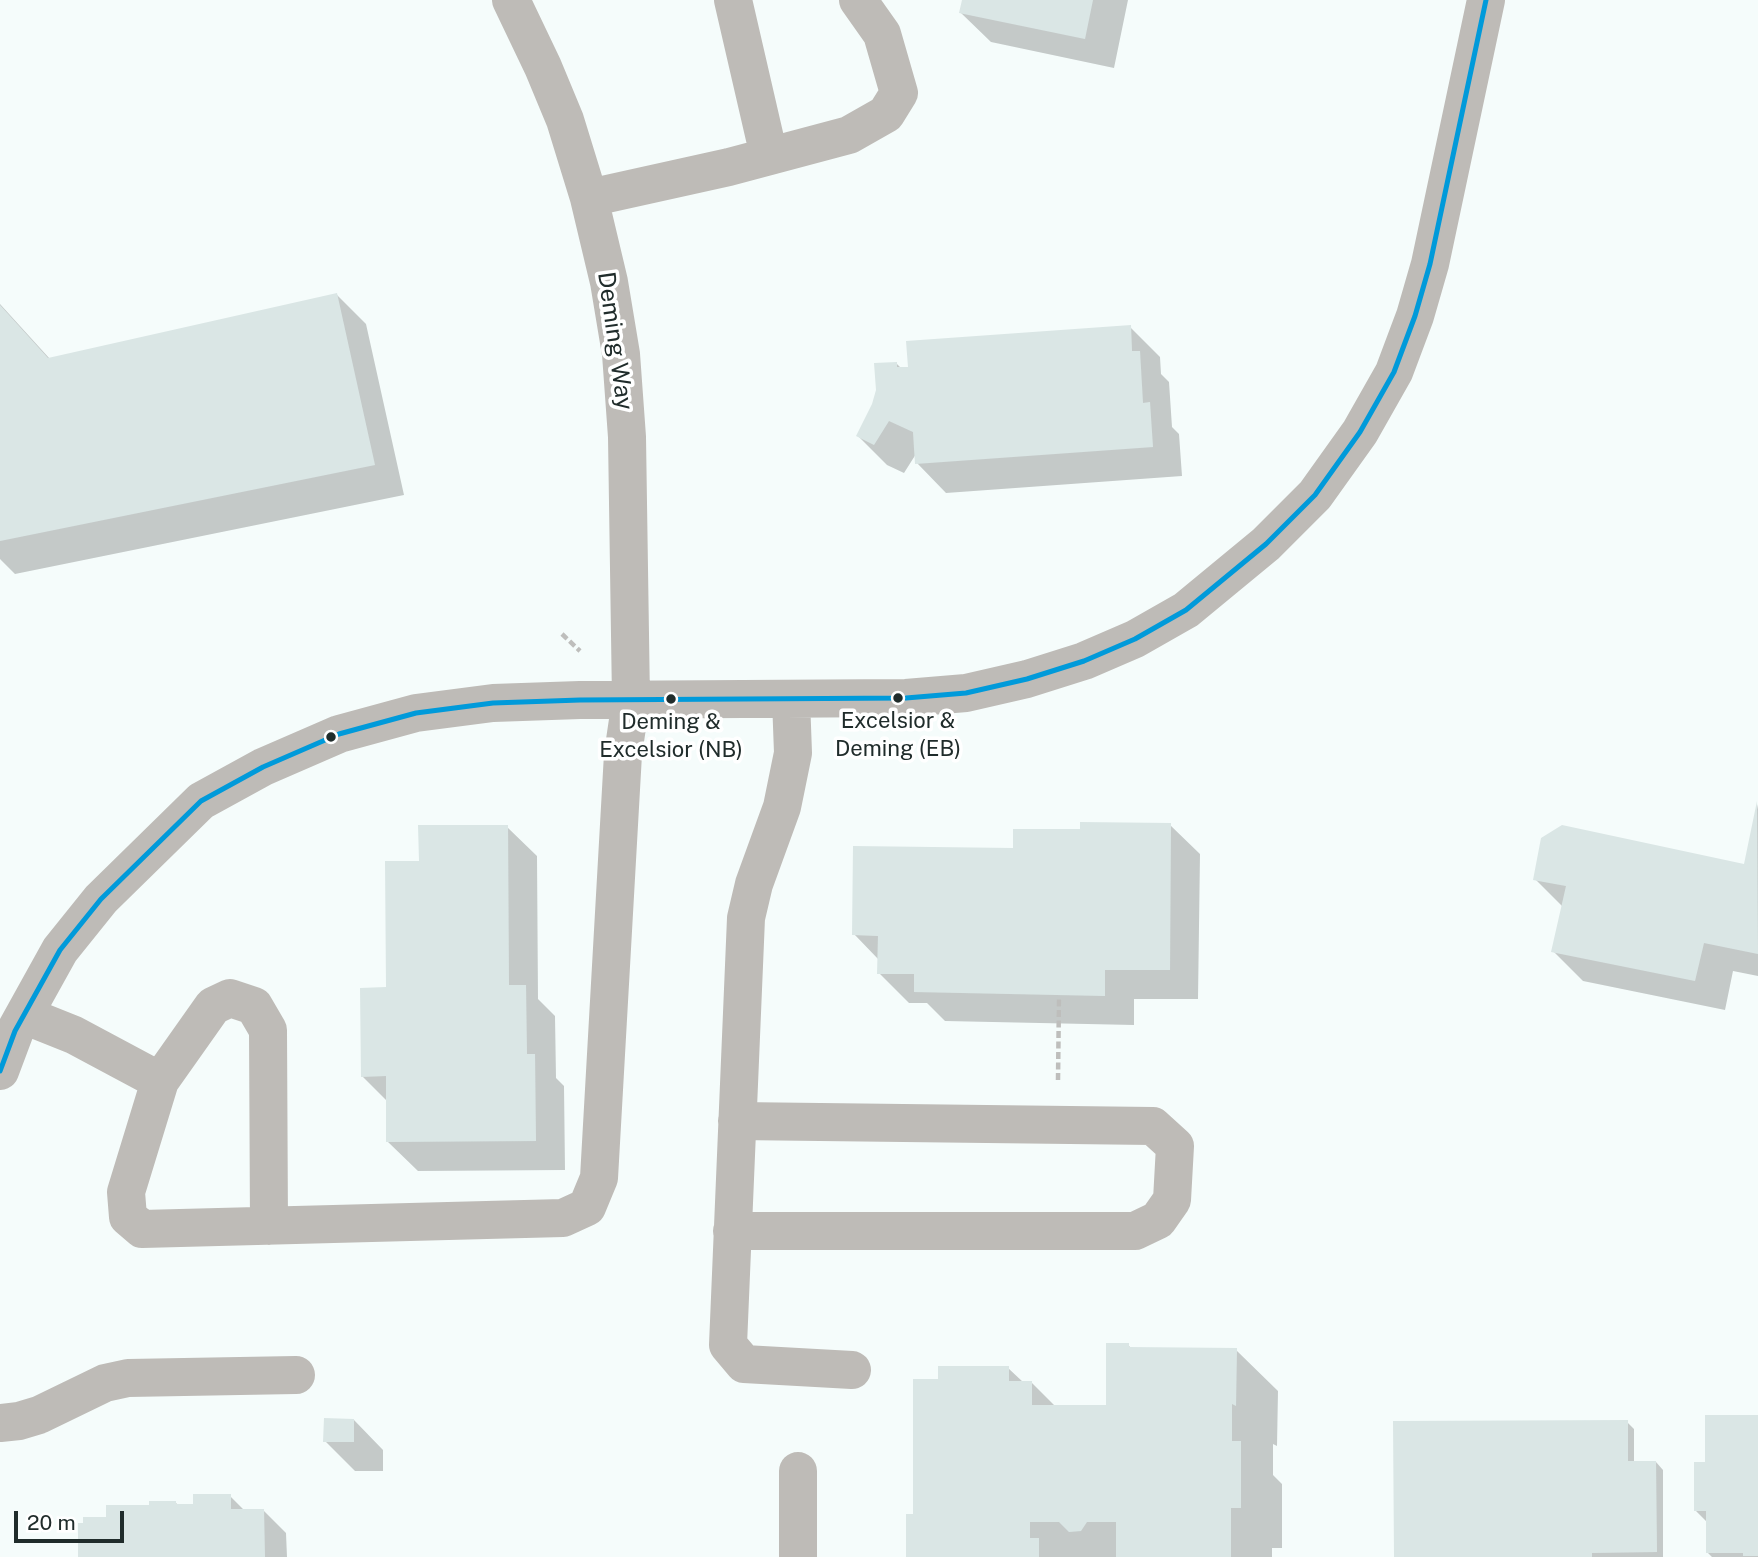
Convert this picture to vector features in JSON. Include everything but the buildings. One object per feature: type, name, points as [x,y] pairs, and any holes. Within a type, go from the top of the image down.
[{"type":"street","name":"Deming Way","points":[[269,1226],[268,1030],[254,1006],[230,998],[213,1006],[160,1081],[126,1192],[128,1217],[142,1229],[269,1226],[563,1218],[587,1207],[599,1178],[623,754],[631,700],[627,437],[621,354],[609,282],[589,198],[565,121],[511,0]]},
{"type":"street","points":[[733,0],[768,156]]},
{"type":"street","points":[[589,198],[849,135],[886,114],[899,93],[882,34],[858,0]]},
{"type":"street","points":[[0,1071],[15,1031],[61,950],[101,899],[201,801],[263,767],[340,734],[416,713],[493,703],[906,698],[966,693],[1027,679],[1084,661],[1135,639],[1186,610],[1266,544],[1315,495],[1360,432],[1394,372],[1415,316],[1430,264],[1486,0]]},
{"type":"street","points":[[791,699],[793,753],[782,807],[754,884],[746,918],[728,1345],[744,1364],[852,1370]]},
{"type":"street","points":[[24,1015],[74,1034],[160,1081]]},
{"type":"street","points":[[732,1231],[1135,1231],[1158,1220],[1172,1200],[1175,1146],[1153,1126],[737,1121]]},
{"type":"street","points":[[0,1423],[39,1415],[105,1383],[128,1378],[296,1375]]},
{"type":"street","points":[[798,1471],[798,1557]]},
{"type":"path","points":[[562,634],[580,651]]},
{"type":"path","points":[[1058,1080],[1059,998]]},
{"type":"transit line","points":[[0,1071],[15,1031],[60,950],[101,899],[201,801],[263,767],[339,734],[416,713],[493,703],[906,698],[966,693],[1027,679],[1084,661],[1135,639],[1186,610],[1266,544],[1315,495],[1360,432],[1394,372],[1415,316],[1430,264],[1486,0]]},
{"type":"place","name":"Excelsior & Deming (EB)","points":[[898,698]]},
{"type":"place","name":"Deming & Excelsior (NB)","points":[[671,699]]}]
